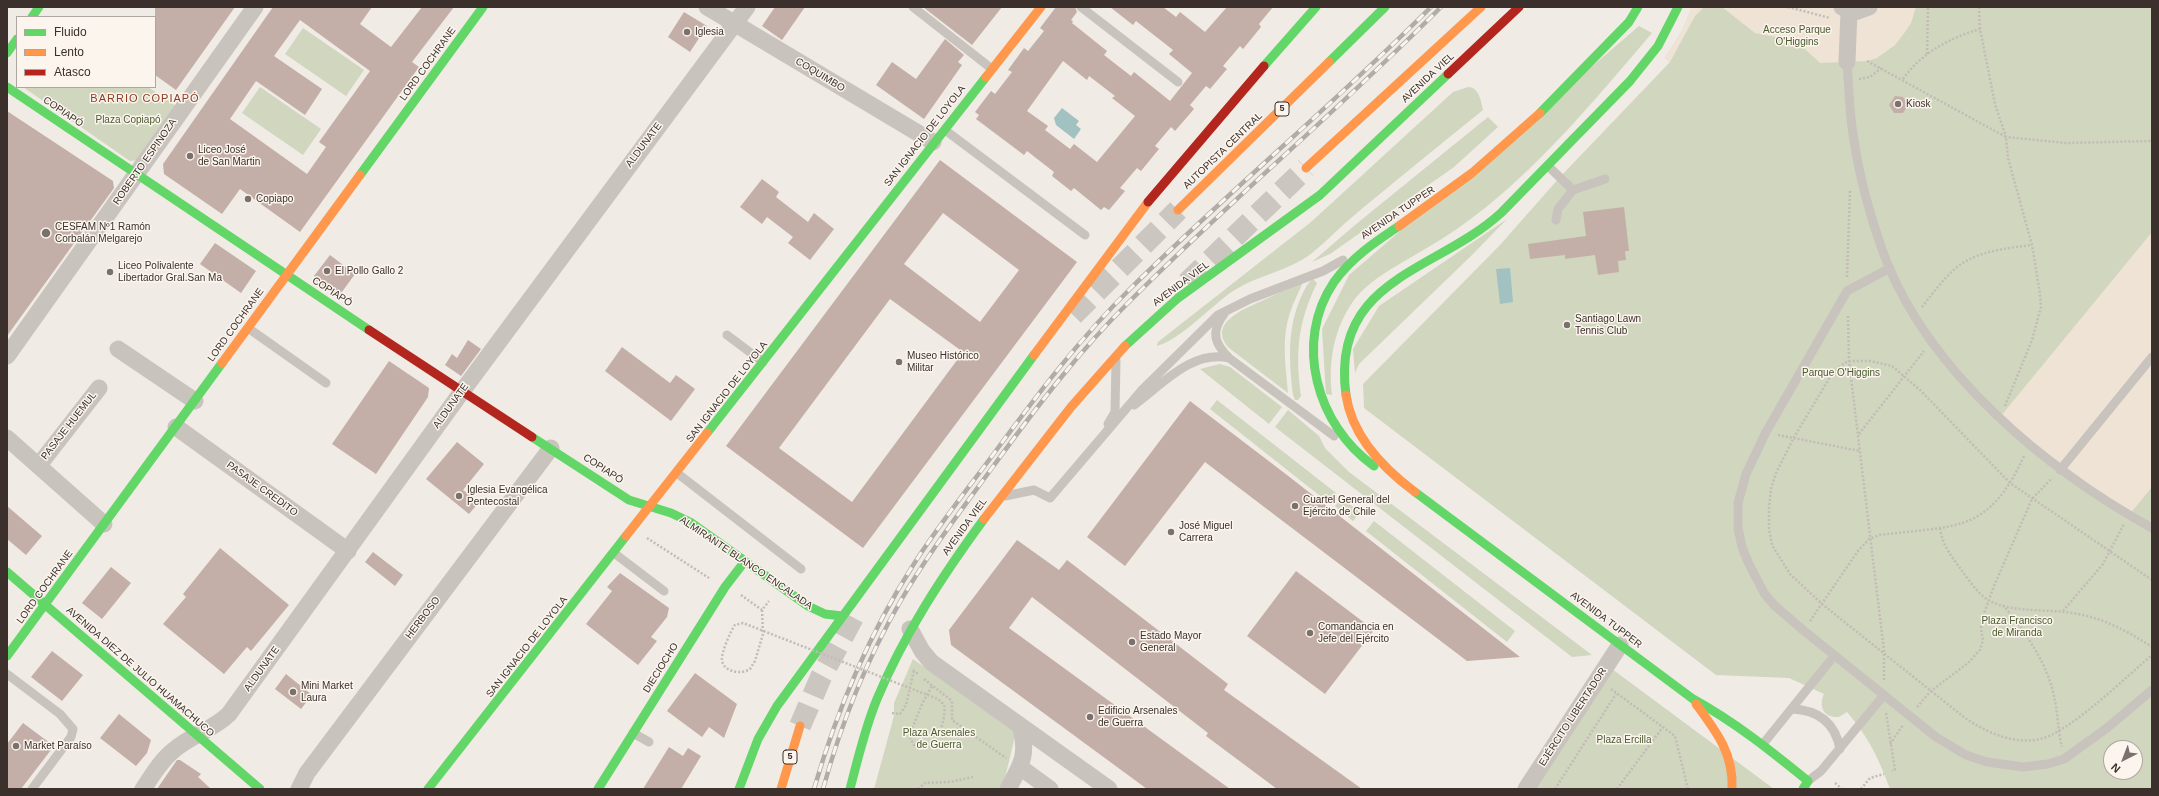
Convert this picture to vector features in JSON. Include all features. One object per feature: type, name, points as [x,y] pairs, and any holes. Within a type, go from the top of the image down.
[{"type":"main road","points":[[33,16],[39,7]]},
{"type":"main road","name":"LORD COCHRANE","points":[[7,656],[483,7]]},
{"type":"main road","name":"SAN IGNACIO DE LOYOLA","points":[[428,789],[634,529],[764,363],[933,142],[1041,7]]},
{"type":"main road","points":[[740,789],[750,756],[766,724],[842,616],[1148,201],[1246,85],[1316,7]]},
{"type":"main road","name":"AUTOPISTA CENTRAL","points":[[1178,210],[1385,7]]},
{"type":"main road","points":[[1306,168],[1481,7]]},
{"type":"main road","name":"AVENIDA VIEL","points":[[850,789],[862,742],[872,711],[883,683],[910,629],[936,585],[1000,497],[1070,407],[1116,355],[1182,296],[1278,229],[1322,194],[1519,7]]},
{"type":"main road","name":"AVENIDA TUPPER","points":[[1391,474],[1376,468],[1360,456],[1345,441],[1326,409],[1315,372],[1314,347],[1320,313],[1329,289],[1348,264],[1364,250],[1452,189],[1522,132],[1629,22],[1638,7]]},
{"type":"main road","name":"AVENIDA TUPPER","points":[[1678,7],[1673,22],[1649,58],[1548,166],[1493,220],[1456,244],[1404,273],[1384,288],[1358,318],[1350,335],[1344,370],[1347,402],[1352,418],[1372,452],[1391,474],[1693,699],[1727,717],[1764,744],[1808,785]]},
{"type":"main road","points":[[7,53],[16,40]]},
{"type":"main road","name":"COPIAPÓ","points":[[7,87],[286,276],[463,390],[629,500],[650,508]]},
{"type":"main road","name":"ALMIRANTE BLANCO ENCALADA","points":[[650,508],[680,517],[808,606],[825,614],[842,616]]},
{"type":"main road","name":"DIECIOCHO","points":[[598,789],[725,587],[745,561]]},
{"type":"main road","name":"AVENIDA DIEZ DE JULIO HUAMACHUCO","points":[[7,572],[260,789]]},
{"type":"main road","points":[[1693,699],[1727,748],[1733,770],[1732,789]]},
{"type":"main road","name":"5","points":[[781,789],[800,726]]},
{"type":"street","name":"ROBERTO ESPINOZA","points":[[7,356],[255,7]]},
{"type":"street","name":"COQUIMBO","points":[[707,7],[933,142]]},
{"type":"street","name":"ALDUNATE","points":[[143,789],[174,749],[222,721],[229,714],[463,390],[747,7]]},
{"type":"street","points":[[1847,62],[1846,13],[1861,11],[1869,7]]},
{"type":"street","points":[[118,349],[195,401]]},
{"type":"street","name":"PASAJE HUEMUL","points":[[39,465],[99,388]]},
{"type":"street","name":"PASAJE CREDITO","points":[[176,427],[348,551]]},
{"type":"street","name":"PASAJE HUEMUL","points":[[7,438],[104,524]]},
{"type":"street","name":"HERBOSO","points":[[299,789],[307,773],[551,448]]},
{"type":"street","points":[[910,629],[922,651],[931,662],[1109,789]]},
{"type":"street","name":"EJÉRCITO LIBERTADOR","points":[[1526,789],[1620,645]]},
{"type":"street","points":[[1008,789],[1020,767],[1025,744],[1022,728]]},
{"type":"street","points":[[1020,767],[1050,789]]},
{"type":"lane","points":[[912,7],[992,69]]},
{"type":"lane","points":[[1081,7],[1178,82]]},
{"type":"lane","points":[[1847,62],[1853,133],[1858,162],[1876,228],[1890,268],[1915,316],[1932,342],[1968,385],[2000,417],[2060,470],[2129,515],[2152,528]]},
{"type":"lane","points":[[944,129],[1085,235]]},
{"type":"lane","points":[[1548,166],[1573,190]]},
{"type":"lane","points":[[1556,220],[1558,209],[1573,190],[1605,179]]},
{"type":"lane","points":[[1000,497],[1034,490],[1050,498],[1102,436],[1171,360],[1218,315],[1229,308],[1323,271],[1364,250]]},
{"type":"lane","points":[[1890,268],[1847,292],[1766,432],[1741,487],[1738,503],[1742,547],[1750,569],[1764,592],[1774,605],[1834,656],[1946,744],[1966,755],[1987,762],[2023,766],[2048,764],[2064,759],[2107,728],[2152,690]]},
{"type":"lane","points":[[1229,308],[1220,319],[1216,340],[1220,348],[1230,358],[1360,456]]},
{"type":"lane","points":[[248,328],[326,383]]},
{"type":"lane","points":[[727,335],[764,363]]},
{"type":"lane","points":[[1102,436],[1115,412],[1116,355]]},
{"type":"lane","points":[[1123,413],[1187,365],[1210,356],[1230,358]]},
{"type":"lane","points":[[2060,470],[2152,357]]},
{"type":"lane","points":[[677,473],[801,569]]},
{"type":"lane","points":[[614,553],[664,591]]},
{"type":"lane","points":[[1764,744],[1834,656]]},
{"type":"lane","points":[[7,674],[60,714],[72,729],[71,737],[32,789]]},
{"type":"lane","points":[[1808,785],[1840,749],[1884,695]]},
{"type":"lane","points":[[1792,709],[1812,712],[1821,716],[1834,730],[1840,749]]},
{"type":"lane","points":[[633,733],[649,742]]},
{"type":"path","points":[[1788,7],[1846,13]]},
{"type":"path","points":[[1926,54],[1928,7]]},
{"type":"path","points":[[1979,7],[1980,29],[1995,104],[2006,138],[2008,158],[2032,245],[2041,307],[2032,340],[2000,417]]},
{"type":"path","points":[[1903,80],[1908,71],[1926,54],[1946,42],[1980,29]]},
{"type":"path","points":[[1867,61],[2006,138],[2066,143],[2152,140]]},
{"type":"path","points":[[1849,80],[1870,77],[1881,68]]},
{"type":"path","points":[[1850,189],[1847,292],[1849,361],[1859,434],[1869,539],[1884,652],[1884,695],[1890,745],[1895,770],[1892,771]]},
{"type":"path","points":[[1915,316],[1939,286],[1958,266],[1974,258],[1995,251],[2032,245]]},
{"type":"path","points":[[1859,434],[1904,374],[1932,342]]},
{"type":"path","points":[[2152,580],[2032,500],[2010,483],[1904,374],[1892,366],[1870,361],[1849,361],[1839,366],[1830,377],[1793,438],[1776,473],[1771,489],[1769,529],[1772,545],[1790,574],[1822,604],[1931,691],[1970,721],[1994,735],[2017,740],[2039,740],[2058,732],[2152,655]]},
{"type":"path","points":[[1766,432],[1860,451]]},
{"type":"path","points":[[1803,630],[1858,551],[1869,539],[1880,535],[1940,528],[1971,520],[1984,513],[1994,504],[2010,483],[2030,444]]},
{"type":"path","points":[[1890,745],[1910,716],[1931,691],[1968,663],[1980,650],[1983,640],[1981,629],[1982,619],[2032,500],[2060,470]]},
{"type":"path","points":[[2063,611],[2093,577],[2110,552],[2129,515]]},
{"type":"path","points":[[1940,528],[1943,541],[1953,558],[1979,592],[1989,600],[2003,605],[2063,611],[2106,622],[2127,631],[2152,647]]},
{"type":"path","points":[[634,529],[700,573],[749,600],[762,610]]},
{"type":"path","points":[[770,598],[762,610],[763,634],[755,661],[750,669],[740,673],[731,670],[724,665],[722,656],[735,625],[743,623],[938,699],[944,705],[944,713],[936,741],[926,748],[914,745],[909,736],[923,702],[932,686]]},
{"type":"path","points":[[2003,605],[2038,655],[2050,679],[2055,701],[2058,732],[2064,759]]},
{"type":"path","points":[[872,711],[900,714],[906,705],[914,670],[922,651]]},
{"type":"path","points":[[914,670],[952,701],[952,720],[1020,767]]},
{"type":"path","points":[[1598,679],[1616,694],[1675,736],[1688,789]]},
{"type":"path","points":[[1555,789],[1616,694]]},
{"type":"path","points":[[1617,789],[1663,727]]},
{"type":"path","points":[[1861,789],[1870,778],[1884,774]]},
{"type":"path","points":[[918,789],[925,782],[950,782],[973,777]]},
{"type":"path","points":[[1835,783],[1842,789]]},
{"type":"green space","name":"Parque O'Higgins","points":[[1692,7],[2152,7],[2152,789],[1890,789],[1872,748],[1861,730],[1847,712],[1839,717],[1829,716],[1826,714],[1822,707],[1822,699],[1824,694],[1789,678],[1716,675],[1364,408],[1363,384],[1500,245],[1560,177],[1670,62],[1665,58],[1682,31]]},
{"type":"green space","points":[[1639,26],[1652,33],[1572,125],[1530,168],[1508,189],[1471,219],[1441,240],[1369,284],[1354,300],[1337,333],[1332,357],[1332,395],[1326,394],[1322,329],[1349,275]]},
{"type":"green space","points":[[303,28],[364,70],[346,96],[285,54]]},
{"type":"green space","points":[[260,87],[321,129],[303,155],[242,113]]},
{"type":"green space","points":[[1468,87],[1475,89],[1477,92],[1483,110],[1358,212],[1312,253],[1283,269],[1233,291],[1186,330],[1176,337],[1157,346],[1158,342],[1311,222],[1453,92]]},
{"type":"green space","name":"Plaza Copiapó","points":[[24,88],[149,88],[179,108],[138,160],[130,161]]},
{"type":"green space","points":[[1488,117],[1498,127],[1454,167],[1330,254],[1312,262],[1355,225]]},
{"type":"green space","points":[[1507,219],[1472,255],[1359,364],[1355,373],[1353,349],[1379,306]]},
{"type":"green space","points":[[1313,279],[1317,283],[1302,324],[1298,351],[1301,396],[1298,400],[1295,400],[1293,395],[1290,357],[1291,333],[1296,309],[1307,285]]},
{"type":"green space","points":[[1303,282],[1291,309],[1287,323],[1285,353],[1288,393],[1229,348],[1223,339],[1222,331],[1226,323],[1240,312]]},
{"type":"green space","points":[[1220,364],[1230,367],[1282,407],[1269,424],[1200,369]]},
{"type":"green space","points":[[1217,400],[1336,493],[1329,503],[1210,409]]},
{"type":"green space","points":[[1288,410],[1319,436],[1325,448],[1349,472],[1592,655],[1572,657],[1275,427]]},
{"type":"green space","points":[[1342,498],[1360,512],[1353,521],[1335,506]]},
{"type":"green space","points":[[1374,521],[1515,631],[1507,642],[1366,531]]},
{"type":"green space","name":"Plaza Arsenales de Guerra","points":[[913,659],[1016,732],[1005,778],[999,789],[874,789],[894,716],[894,703]]},
{"type":"green space","name":"Plaza Ercilla","points":[[1612,669],[1774,789],[1535,789]]},
{"type":"shaded area","points":[[1692,7],[1704,7],[1695,16],[1670,62],[1665,58],[1682,31]]},
{"type":"shaded area","name":"Acceso Parque O'Higgins","points":[[1722,7],[1916,7],[1911,23],[1905,32],[1895,45],[1877,58],[1867,61],[1820,63],[1796,41],[1755,33]]},
{"type":"shaded area","points":[[2152,232],[2152,487],[2129,515],[2000,417]]},
{"type":"water","points":[[1062,108],[1079,121],[1076,125],[1081,129],[1074,139],[1056,125],[1054,118]]},
{"type":"water","points":[[1510,268],[1513,302],[1500,304],[1496,269]]},
{"type":"building","points":[[155,7],[235,7],[176,90],[156,76]]},
{"type":"building","points":[[273,7],[372,7],[360,24],[391,47],[422,7],[454,7],[412,62],[419,67],[300,232],[240,189],[222,214],[164,174],[163,164]],"holes":[[[300,20],[370,71],[319,142],[326,147],[307,174],[230,119],[256,81],[305,115],[322,89],[274,56]]]},
{"type":"building","points":[[775,7],[805,7],[782,40],[762,26]]},
{"type":"building","points":[[923,7],[1002,7],[972,45]]},
{"type":"building","points":[[1056,7],[1075,7],[1077,12],[1071,20],[1073,21],[1072,23],[1107,51],[1104,55],[1131,76],[1134,72],[1170,101],[1192,73],[1169,54],[1173,50],[1136,21],[1133,25],[1110,7],[1163,7],[1176,17],[1180,12],[1205,32],[1227,7],[1273,7],[1259,24],[1261,27],[1243,49],[1240,46],[1223,66],[1227,69],[1210,89],[1206,86],[1190,105],[1194,109],[1175,131],[1171,127],[1155,146],[1159,149],[1141,171],[1137,168],[1120,188],[1125,191],[1109,210],[1104,207],[1101,210],[1074,188],[1071,191],[1052,176],[1054,172],[1027,151],[1024,155],[976,119],[979,115],[975,112],[991,91],[995,94],[1012,72],[1008,70],[1024,48],[1028,51],[1044,31],[1040,28]],"holes":[[[1063,61],[1087,80],[1089,76],[1115,96],[1112,98],[1135,116],[1097,162],[1074,144],[1070,149],[1045,130],[1048,126],[1027,111]]]},
{"type":"building","name":"Iglesia","points":[[684,12],[707,26],[690,52],[668,37]]},
{"type":"building","points":[[945,39],[964,55],[958,62],[962,65],[924,119],[876,85],[892,62],[916,79]]},
{"type":"building","points":[[1895,96],[1903,97],[1908,105],[1903,113],[1894,113],[1889,105]]},
{"type":"building","name":"CESFAM Nº1 Ramón Corbalán Melgarejo","points":[[7,111],[113,181],[114,188],[7,336]]},
{"type":"building","points":[[940,160],[1077,262],[863,548],[726,446]],"holes":[[[943,213],[1019,270],[980,322],[904,264]],[[890,299],[963,352],[852,502],[779,448]]]},
{"type":"building","points":[[762,179],[779,192],[776,197],[808,222],[814,213],[834,229],[810,260],[788,243],[793,237],[767,217],[762,224],[740,207]]},
{"type":"building","points":[[1624,207],[1629,251],[1625,251],[1626,260],[1618,261],[1619,272],[1598,275],[1595,255],[1565,259],[1565,255],[1530,259],[1528,244],[1586,236],[1583,212]]},
{"type":"building","points":[[215,243],[256,271],[241,293],[200,264]]},
{"type":"building","points":[[330,255],[355,274],[339,296],[315,280],[314,276]]},
{"type":"building","points":[[468,340],[481,349],[461,376],[445,365],[452,354],[457,358]]},
{"type":"building","points":[[622,347],[670,383],[676,375],[695,389],[671,421],[605,371]]},
{"type":"building","points":[[389,361],[429,388],[428,397],[376,474],[332,444]]},
{"type":"building","name":"Cuartel General del Ejército de Chile","points":[[1190,401],[1520,657],[1467,661],[1205,462],[1125,566],[1087,537]]},
{"type":"building","points":[[457,442],[484,464],[463,490],[479,502],[469,514],[426,479]]},
{"type":"building","points":[[7,506],[42,536],[26,555],[7,539]]},
{"type":"building","points":[[1017,540],[1059,570],[1067,560],[1228,684],[1224,690],[1362,789],[1277,789],[1206,736],[1208,733],[1032,597],[1009,628],[1230,789],[1147,789],[951,645],[949,630]]},
{"type":"building","points":[[220,548],[289,605],[251,651],[247,647],[224,674],[163,624],[186,597],[183,594]]},
{"type":"building","points":[[373,552],[403,575],[395,586],[365,562]]},
{"type":"building","points":[[111,567],[131,583],[102,619],[82,603]]},
{"type":"building","name":"Comandancia en Jefe del Ejército","points":[[1296,571],[1374,630],[1325,694],[1247,636]]},
{"type":"building","points":[[620,573],[669,608],[667,617],[651,637],[657,641],[638,665],[586,624],[612,591],[607,587]]},
{"type":"building","points":[[52,651],[83,675],[62,701],[31,677]]},
{"type":"building","points":[[695,673],[737,704],[724,738],[709,727],[702,737],[667,711]]},
{"type":"building","name":"Mini Market Laura","points":[[286,674],[312,695],[301,709],[275,689]]},
{"type":"building","points":[[119,714],[151,740],[147,753],[136,766],[100,738]]},
{"type":"building","points":[[23,723],[54,746],[21,789],[7,789],[7,744]]},
{"type":"building","points":[[669,747],[683,756],[688,748],[701,756],[681,789],[643,789]]},
{"type":"building","points":[[177,760],[180,760],[201,774],[198,777],[211,789],[157,789]]},
{"type":"tunnel","points":[[1187,283],[1306,168]]},
{"type":"tunnel","points":[[1073,315],[1178,210]]},
{"type":"tunnel","points":[[800,726],[821,677],[857,610]]},
{"type":"railway","points":[[814,789],[833,731],[855,674],[896,593],[942,523],[1043,388],[1094,327],[1131,288],[1205,217],[1357,78],[1431,7]]},
{"type":"railway","points":[[823,789],[846,717],[865,670],[900,602],[921,567],[944,534],[1041,402],[1093,339],[1131,300],[1208,226],[1365,81],[1441,7]]},
{"type":"traffic: fast","points":[[33,16],[39,7]]},
{"type":"traffic: fast","points":[[360,175],[483,7]]},
{"type":"traffic: fast","points":[[1264,66],[1316,7]]},
{"type":"traffic: fast","points":[[1329,62],[1385,7]]},
{"type":"traffic: fast","points":[[1540,113],[1629,22],[1638,7]]},
{"type":"traffic: fast","points":[[1346,395],[1345,356],[1355,325],[1371,301],[1394,282],[1476,232],[1502,212],[1630,81],[1658,46],[1678,7]]},
{"type":"traffic: fast","points":[[7,53],[16,40]]},
{"type":"traffic: fast","points":[[1125,346],[1178,298],[1320,195],[1448,74]]},
{"type":"traffic: fast","points":[[707,433],[986,77]]},
{"type":"traffic: fast","points":[[7,87],[369,330]]},
{"type":"traffic: fast","points":[[1374,466],[1354,449],[1338,429],[1325,406],[1317,382],[1314,356],[1315,330],[1322,305],[1334,282],[1341,273],[1364,251],[1399,226]]},
{"type":"traffic: fast","points":[[739,789],[758,739],[777,706],[1034,355]]},
{"type":"traffic: fast","points":[[7,656],[222,363]]},
{"type":"traffic: fast","points":[[532,437],[629,500],[671,513],[690,522],[808,606],[825,614],[842,616]]},
{"type":"traffic: fast","points":[[1415,492],[1693,699],[1738,727],[1766,748],[1808,781],[1803,789]]},
{"type":"traffic: fast","points":[[850,789],[869,721],[877,699],[899,651],[939,583],[984,519]]},
{"type":"traffic: fast","points":[[428,789],[626,536]]},
{"type":"traffic: fast","points":[[598,789],[725,587],[745,561]]},
{"type":"traffic: fast","points":[[7,572],[260,789]]},
{"type":"traffic: slow","points":[[986,77],[1041,7]]},
{"type":"traffic: slow","points":[[1306,168],[1481,7]]},
{"type":"traffic: slow","points":[[1178,210],[1329,62]]},
{"type":"traffic: slow","points":[[1399,226],[1472,173],[1540,113]]},
{"type":"traffic: slow","points":[[222,363],[360,175]]},
{"type":"traffic: slow","points":[[1034,355],[1148,202]]},
{"type":"traffic: slow","points":[[984,519],[1071,407],[1125,346]]},
{"type":"traffic: slow","points":[[1346,395],[1349,410],[1362,438],[1381,462],[1415,492]]},
{"type":"traffic: slow","points":[[626,536],[707,433]]},
{"type":"traffic: slow","points":[[1696,704],[1717,734],[1727,754],[1732,776],[1732,789]]},
{"type":"traffic: slow","points":[[781,789],[800,726]]},
{"type":"traffic: jam","points":[[1448,74],[1519,7]]},
{"type":"traffic: jam","points":[[1148,202],[1264,66]]},
{"type":"traffic: jam","points":[[369,330],[532,437]]},
{"type":"place","name":"Iglesia","points":[[687,32]]},
{"type":"place","name":"Kiosk","points":[[1898,104]]},
{"type":"place","name":"Liceo José de San Martin","points":[[190,156]]},
{"type":"place","name":"Copiapo","points":[[248,199]]},
{"type":"place","name":"CESFAM Nº1 Ramón Corbalán Melgarejo","points":[[46,233]]},
{"type":"place","name":"El Pollo Gallo 2","points":[[327,271]]},
{"type":"place","name":"Liceo Polivalente Libertador Gral.San Ma","points":[[110,272]]},
{"type":"place","name":"Santiago Lawn Tennis Club","points":[[1567,325]]},
{"type":"place","name":"Museo Histórico Militar","points":[[899,362]]},
{"type":"place","name":"Iglesia Evangélica Pentecostal","points":[[459,496]]},
{"type":"place","name":"Cuartel General del Ejército de Chile","points":[[1295,506]]},
{"type":"place","name":"José Miguel Carrera","points":[[1171,532]]},
{"type":"place","name":"Comandancia en Jefe del Ejército","points":[[1310,633]]},
{"type":"place","name":"Estado Mayor General","points":[[1132,642]]},
{"type":"place","name":"Mini Market Laura","points":[[293,692]]},
{"type":"place","name":"Edificio Arsenales de Guerra","points":[[1090,717]]},
{"type":"place","name":"Market Paraíso","points":[[16,746]]},
{"type":"district","name":"BARRIO COPIAPÓ","points":[[145,99]]},
{"type":"park label","name":"Plaza Francisco de Miranda","points":[[2017,626]]}]
